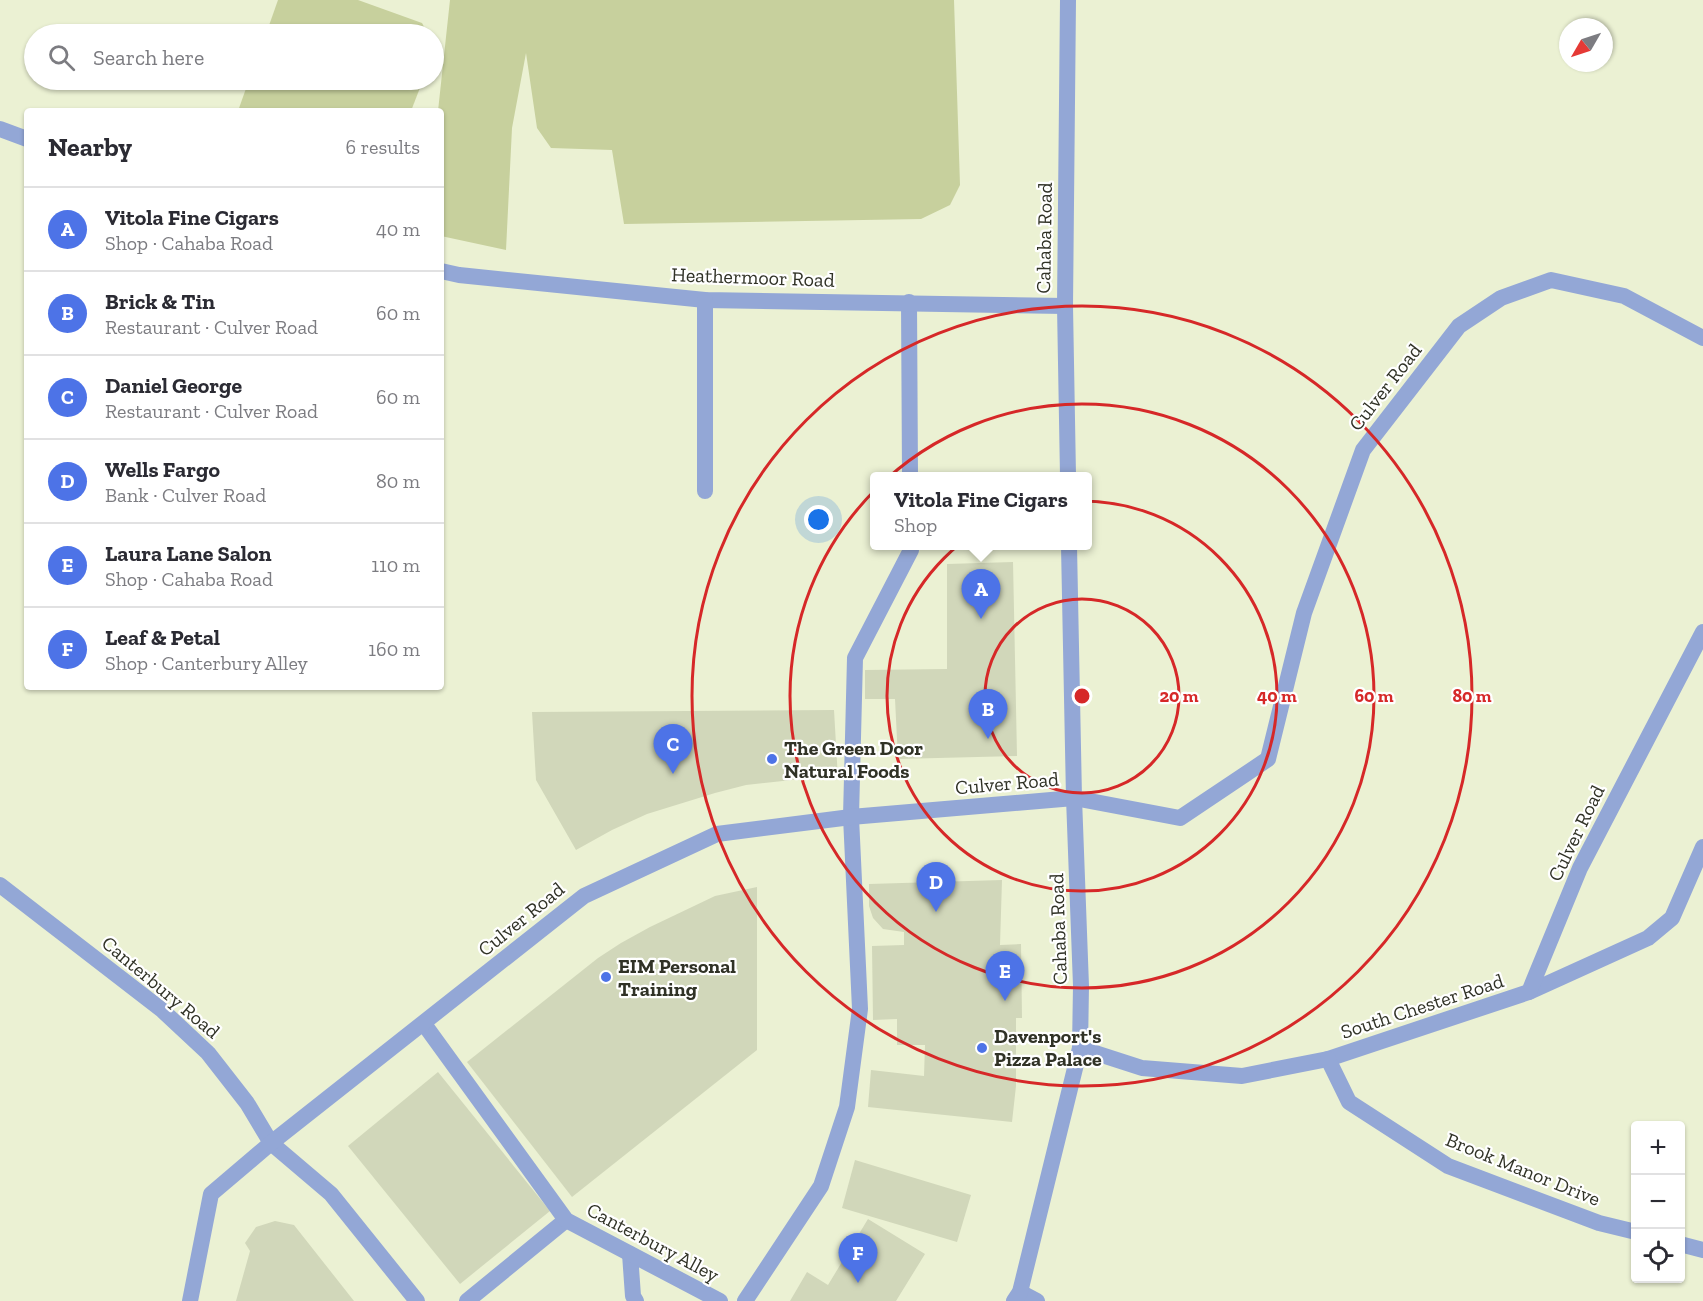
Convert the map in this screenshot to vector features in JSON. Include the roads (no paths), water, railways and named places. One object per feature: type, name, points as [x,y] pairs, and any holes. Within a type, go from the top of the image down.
[{"type":"street","name":"Cahaba Road","points":[[1068,0],[1065,306],[1068,472]]},
{"type":"street","points":[[0,129],[24,138]]},
{"type":"street","name":"Heathermoor Road","points":[[444,271],[459,275],[705,300],[1065,306]]},
{"type":"street","name":"Culver Road","points":[[190,1301],[211,1194],[271,1143],[584,896],[717,834],[851,817],[1074,798],[1180,818],[1268,759],[1304,614],[1363,450],[1459,326],[1500,298],[1551,280],[1624,297],[1703,338]]},
{"type":"street","points":[[705,300],[705,491]]},
{"type":"street","points":[[909,302],[910,472]]},
{"type":"street","points":[[745,1301],[821,1186],[847,1107],[860,1009],[851,817],[855,658],[911,550]]},
{"type":"street","name":"Cahaba Road","points":[[1017,1297],[1080,1048],[1081,986],[1074,798],[1069,550]]},
{"type":"street","name":"Culver Road","points":[[1529,992],[1580,868],[1703,632]]},
{"type":"street","name":"South Chester Road","points":[[1328,1059],[1529,992],[1648,938],[1672,918],[1703,847]]},
{"type":"street","name":"Canterbury Road","points":[[0,885],[162,1010],[208,1053],[247,1103],[271,1143],[332,1194],[417,1301]]},
{"type":"street","points":[[424,1024],[566,1220],[467,1301]]},
{"type":"street","points":[[1080,1048],[1142,1068],[1242,1076],[1328,1059]]},
{"type":"street","name":"Brook Manor Drive","points":[[1328,1059],[1349,1102],[1448,1166],[1599,1223],[1631,1231]]},
{"type":"street","name":"Canterbury Alley","points":[[566,1220],[720,1301]]},
{"type":"street","points":[[1685,1245],[1703,1250]]},
{"type":"street","points":[[630,1254],[633,1296],[636,1301]]},
{"type":"street","points":[[1017,1297],[1037,1301]]},
{"type":"place","name":"Vitola Fine Cigars","points":[[981,619]]},
{"type":"place","name":"Brick & Tin","points":[[988,739]]},
{"type":"place","name":"The Green Door Natural Foods","points":[[772,759]]},
{"type":"place","name":"Daniel George","points":[[673,774]]},
{"type":"place","name":"Wells Fargo","points":[[936,912]]},
{"type":"place","name":"EIM Personal Training","points":[[606,977]]},
{"type":"place","name":"Laura Lane Salon","points":[[1005,1001]]},
{"type":"place","name":"Davenport's Pizza Palace","points":[[982,1048]]},
{"type":"place","name":"Leaf & Petal","points":[[858,1283]]}]
